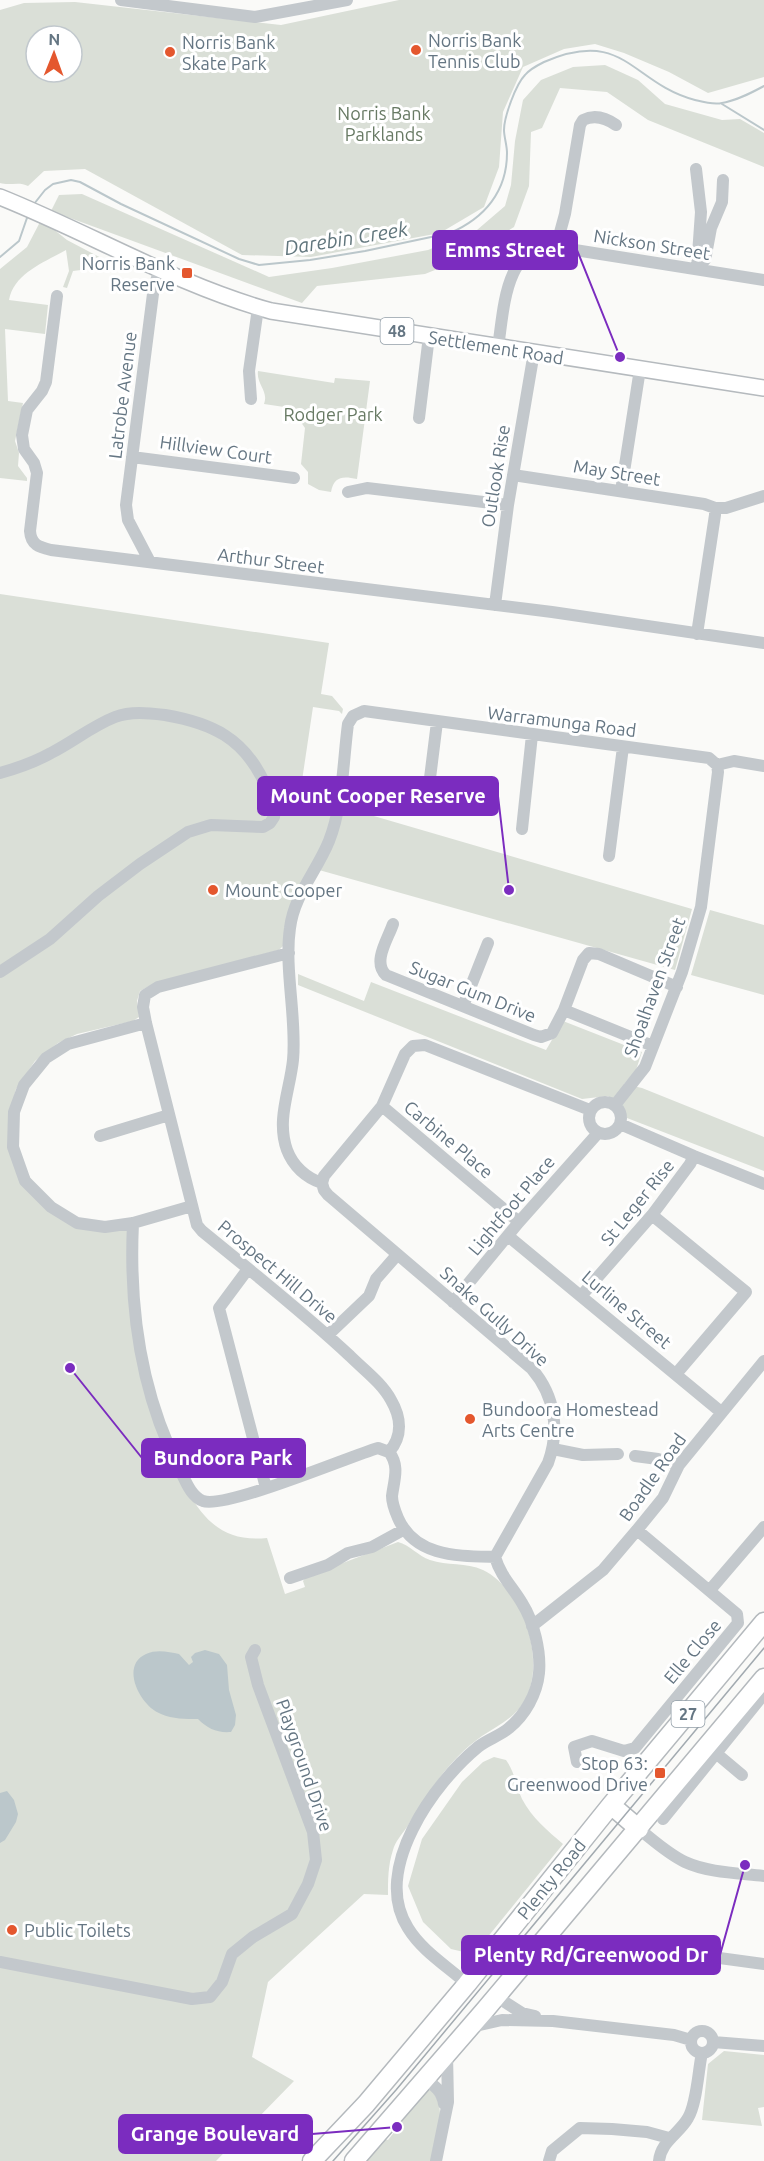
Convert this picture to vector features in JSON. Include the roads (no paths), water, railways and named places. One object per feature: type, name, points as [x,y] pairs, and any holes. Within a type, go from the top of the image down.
[{"type":"highway","name":"Plenty Road","points":[[312,2161],[366,2104],[467,1984],[611,1805],[764,1622]]},
{"type":"highway","name":"Plenty Road","points":[[354,2161],[497,1997],[639,1828],[677,1793],[764,1678]]},
{"type":"highway","points":[[611,1805],[639,1828]]},
{"type":"highway","points":[[467,1984],[497,1997]]},
{"type":"main road","name":"Settlement Road","points":[[0,197],[258,308],[764,388]]},
{"type":"street","points":[[121,0],[255,16],[347,0]]},
{"type":"street","points":[[556,247],[565,214],[580,126],[583,120],[597,117],[609,120],[616,125]]},
{"type":"street","points":[[696,169],[701,212],[700,270]]},
{"type":"street","points":[[700,270],[711,228],[722,202],[723,180]]},
{"type":"street","name":"Nickson Street","points":[[498,347],[512,273],[532,251],[540,247],[556,247],[764,280]]},
{"type":"street","name":"Latrobe Avenue","points":[[150,562],[131,526],[126,505],[154,286],[161,268]]},
{"type":"street","name":"Arthur Street","points":[[57,296],[46,382],[42,392],[27,410],[22,435],[24,449],[34,463],[37,473],[31,539],[33,543],[42,548],[495,605],[764,643]]},
{"type":"street","points":[[251,399],[249,371],[258,308]]},
{"type":"street","points":[[419,418],[429,336]]},
{"type":"street","name":"Outlook Rise","points":[[495,605],[508,506],[534,352]]},
{"type":"street","points":[[621,491],[640,369]]},
{"type":"street","name":"Hillview Court","points":[[132,456],[294,478]]},
{"type":"street","name":"May Street","points":[[513,475],[704,504],[714,508]]},
{"type":"street","points":[[348,492],[367,488],[508,506]]},
{"type":"street","points":[[697,634],[715,515],[714,508],[733,506],[764,496]]},
{"type":"street","name":"Latrobe Avenue","points":[[124,559],[132,544],[131,526]]},
{"type":"street","name":"Warramunga Road","points":[[353,716],[364,711],[709,758],[717,765],[734,761],[764,766]]},
{"type":"street","points":[[0,773],[19,768],[51,753],[114,717],[127,713],[159,715],[202,723],[230,739],[254,762],[275,809],[270,823],[262,827],[211,825],[188,832],[98,896],[50,939],[0,972]]},
{"type":"street","name":"Snake Gully Drive","points":[[353,716],[348,724],[337,816],[329,842],[295,906],[290,928],[293,1060],[286,1092],[284,1130],[287,1149],[294,1164],[308,1177],[322,1183],[328,1195],[539,1377],[548,1391],[554,1414],[553,1449],[548,1463],[495,1557]]},
{"type":"street","points":[[426,810],[437,722]]},
{"type":"street","points":[[522,829],[532,735]]},
{"type":"street","points":[[609,856],[623,747]]},
{"type":"street","name":"Shoalhaven Street","points":[[615,1105],[645,1067],[677,987],[701,907],[717,765]]},
{"type":"street","name":"Sugar Gum Drive","points":[[393,924],[379,964],[383,973],[534,1035],[552,1033],[564,1010],[653,1046]]},
{"type":"street","points":[[463,1006],[488,943]]},
{"type":"street","name":"Prospect Hill Drive","points":[[289,953],[158,987],[145,995],[143,1007],[146,1023],[197,1225],[328,1335],[382,1387],[392,1401],[400,1430],[389,1452]]},
{"type":"street","points":[[564,1010],[583,960],[590,953],[599,954],[677,987]]},
{"type":"street","points":[[146,1023],[68,1044],[46,1058],[24,1084],[14,1112],[13,1147],[25,1181],[51,1207],[77,1222],[105,1227],[133,1224],[192,1206]]},
{"type":"street","points":[[322,1183],[324,1176],[382,1106],[405,1054],[413,1046],[425,1046],[590,1110]]},
{"type":"street","points":[[601,1101],[611,1102],[620,1113],[620,1124],[612,1132],[598,1133],[593,1130],[588,1120],[590,1110],[601,1101]]},
{"type":"street","name":"Carbine Place","points":[[382,1106],[519,1221]]},
{"type":"street","points":[[100,1136],[169,1115]]},
{"type":"street","points":[[620,1124],[764,1184]]},
{"type":"street","name":"Lightfoot Place","points":[[453,1302],[519,1221],[598,1133]]},
{"type":"street","name":"St Leger Rise","points":[[582,1295],[652,1215],[694,1156]]},
{"type":"street","points":[[652,1215],[746,1292],[676,1374]]},
{"type":"street","points":[[133,1224],[131,1261],[134,1312],[143,1364],[154,1407],[176,1461],[192,1492],[203,1501],[216,1501],[266,1488],[378,1448],[389,1452],[396,1465],[392,1505],[403,1530],[410,1539],[435,1552],[461,1556],[495,1557],[499,1572],[523,1604],[537,1644],[539,1673],[533,1697],[520,1717],[508,1729],[477,1748],[449,1776],[414,1827],[403,1848],[398,1869],[396,1897],[406,1926],[421,1944],[467,1984]]},
{"type":"street","name":"Lurline Street","points":[[508,1236],[721,1412]]},
{"type":"street","points":[[328,1335],[369,1296],[376,1279],[398,1255]]},
{"type":"street","points":[[248,1269],[219,1308],[266,1488]]},
{"type":"street","name":"Boadle Road","points":[[531,1626],[603,1570],[663,1498],[679,1465],[764,1361]]},
{"type":"street","points":[[553,1449],[583,1455],[618,1454]]},
{"type":"street","points":[[635,1456],[679,1465]]},
{"type":"street","points":[[710,1590],[764,1527]]},
{"type":"street","points":[[290,1578],[328,1565],[348,1553],[372,1547],[403,1530]]},
{"type":"street","name":"Elle Close","points":[[577,1762],[574,1747],[592,1741],[624,1751],[635,1748],[738,1623],[737,1614],[637,1530]]},
{"type":"street","name":"Playground Drive","points":[[0,1962],[192,2000],[210,1997],[222,1982],[232,1954],[292,1914],[308,1884],[316,1860],[313,1832],[258,1685],[251,1657],[255,1650]]},
{"type":"street","points":[[663,1818],[677,1793],[717,1754],[764,1694]]},
{"type":"street","points":[[717,1754],[742,1774]]},
{"type":"street","points":[[639,1828],[675,1857],[691,1864],[708,1869],[764,1876]]},
{"type":"street","points":[[668,1951],[764,1964]]},
{"type":"street","points":[[497,1997],[522,2013],[553,2021]]},
{"type":"street","points":[[471,2027],[502,2020],[553,2021],[674,2035],[691,2040]]},
{"type":"street","points":[[703,2031],[710,2034],[713,2042],[711,2049],[702,2053],[695,2050],[691,2040],[695,2034],[703,2031]]},
{"type":"street","points":[[713,2042],[764,2046]]},
{"type":"street","points":[[436,2161],[448,2102],[447,2053]]},
{"type":"street","points":[[659,2161],[659,2154],[669,2138],[689,2117],[702,2053]]},
{"type":"street","points":[[425,2079],[442,2094],[446,2114]]},
{"type":"street","points":[[549,2161],[552,2151],[580,2128],[624,2130],[669,2138]]},
{"type":"waterway","name":"Darebin Creek","points":[[34,204],[53,184],[71,180],[80,182],[121,204],[239,259],[259,265],[310,260],[450,233],[474,220],[492,202],[503,179],[507,153],[505,124],[514,93],[527,73],[544,62],[571,53],[593,51],[610,54],[673,92],[695,100],[719,104],[749,94],[764,86]]},
{"type":"waterway","points":[[722,104],[764,130]]},
{"type":"waterway","name":"Darebin Creek","points":[[0,257],[19,241],[28,215]]},
{"type":"tram line","points":[[333,2161],[396,2090],[764,1648]]},
{"type":"place","name":"Norris Bank Tennis Club","points":[[416,50]]},
{"type":"place","name":"Norris Bank Skate Park","points":[[170,52]]},
{"type":"place","name":"Norris Bank Reserve","points":[[187,273]]},
{"type":"place","name":"Emms Street","points":[[620,357]]},
{"type":"place","name":"Mount Cooper","points":[[213,890]]},
{"type":"place","name":"Mount Cooper Reserve","points":[[509,890]]},
{"type":"place","name":"Bundoora Park","points":[[70,1368]]},
{"type":"place","name":"Bundoora Homestead Arts Centre","points":[[470,1419]]},
{"type":"place","name":"Stop 63: Greenwood Drive","points":[[660,1773]]},
{"type":"place","name":"Plenty Rd/Greenwood Dr","points":[[745,1865]]},
{"type":"place","name":"Public Toilets","points":[[12,1930]]},
{"type":"place","name":"Grange Boulevard","points":[[397,2127]]},
{"type":"park label","name":"Norris Bank Parklands","points":[[384,123]]},
{"type":"park label","name":"Rodger Park","points":[[333,414]]}]
